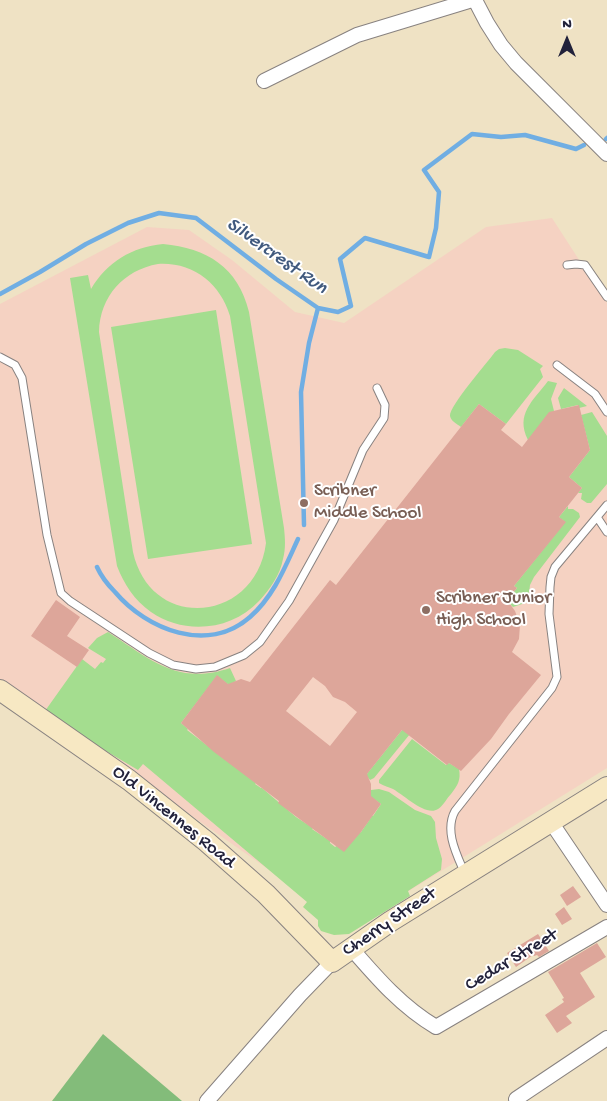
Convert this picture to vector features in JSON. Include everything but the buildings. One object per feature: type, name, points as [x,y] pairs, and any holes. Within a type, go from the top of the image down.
[{"type":"street","points":[[264,81],[357,35],[474,0],[501,45],[516,63],[607,154]]},
{"type":"street","name":"Old Vincennes Road","points":[[0,690],[129,780],[207,842],[266,894],[332,962]]},
{"type":"street","name":"Cherry Street","points":[[207,1101],[300,995],[332,962],[391,920],[607,787]]},
{"type":"street","points":[[551,822],[607,905]]},
{"type":"street","name":"Cedar Street","points":[[351,948],[384,986],[422,1019],[436,1027],[607,927]]},
{"type":"street","points":[[516,1099],[607,1038]]},
{"type":"lane","points":[[567,265],[585,266],[607,297]]},
{"type":"lane","points":[[0,356],[15,366],[22,378],[47,535],[61,593],[70,601],[149,653],[174,665],[196,669],[215,667],[244,656],[260,642],[289,601],[334,520],[363,450],[384,418],[385,405],[377,388]]},
{"type":"lane","points":[[557,366],[595,394],[607,412]]},
{"type":"lane","points":[[465,875],[452,842],[451,818],[552,688],[557,677],[549,614],[551,577],[555,567],[607,505]]},
{"type":"lane","points":[[597,518],[607,532]]},
{"type":"shaded area","name":"Scribner Middle School","points":[[552,218],[607,303],[607,768],[351,927],[0,682],[0,304],[147,227],[189,230],[232,260],[295,312],[344,323],[486,227]]},
{"type":"green space","points":[[163,244],[179,246],[207,255],[229,272],[244,296],[249,312],[284,528],[285,547],[282,565],[267,592],[248,611],[235,619],[221,624],[192,627],[164,619],[151,612],[130,591],[117,566],[70,278],[88,275],[91,289],[97,279],[121,258],[141,248]],"holes":[[[158,264],[171,264],[194,271],[203,277],[219,294],[230,316],[266,543],[258,570],[244,590],[224,602],[202,608],[180,606],[160,596],[143,578],[133,552],[99,332],[100,319],[104,307],[116,287],[135,272],[146,267]]]},
{"type":"green space","points":[[216,310],[252,544],[148,559],[111,327]]},
{"type":"green space","points":[[505,348],[518,350],[543,366],[540,369],[543,377],[506,424],[479,404],[461,427],[451,418],[451,411],[495,352]]},
{"type":"green space","points":[[548,381],[557,383],[551,399],[554,411],[528,440],[524,423],[525,415]]},
{"type":"green space","points":[[564,388],[587,406],[579,408],[578,405],[561,409],[558,398]]},
{"type":"green space","points":[[592,412],[607,436],[607,484],[591,503],[587,503],[581,499],[582,493],[578,493],[582,488],[569,477],[590,450],[581,415]]},
{"type":"green space","points":[[568,506],[568,509],[573,509],[579,513],[580,517],[534,577],[530,585],[528,602],[513,607],[510,604],[497,613],[517,588],[514,586],[565,522],[559,517]]},
{"type":"green space","points":[[108,632],[151,660],[179,672],[194,674],[211,673],[230,668],[236,681],[229,685],[217,676],[181,723],[187,730],[256,783],[296,817],[330,841],[335,847],[361,832],[381,804],[368,795],[371,790],[379,789],[389,792],[415,810],[431,816],[435,822],[436,838],[442,859],[441,870],[408,891],[410,896],[349,934],[334,935],[321,931],[318,926],[318,920],[303,907],[307,902],[143,764],[138,770],[89,741],[45,711],[82,659],[95,669],[101,662],[103,663],[106,659],[88,648],[97,638]]},
{"type":"green space","points":[[406,725],[410,734],[374,778],[370,780],[366,775]]},
{"type":"green space","points":[[412,739],[446,765],[449,763],[459,769],[459,779],[455,788],[442,806],[433,811],[421,808],[393,789],[379,783],[379,780]]},
{"type":"green space","points":[[103,1034],[182,1101],[52,1101]]},
{"type":"waterway","name":"Silvercrest Run","points":[[0,294],[86,244],[128,223],[159,213],[196,218],[276,279],[318,308],[338,312],[351,306],[340,259],[365,238],[429,257],[436,228],[439,192],[424,170],[472,134],[501,137],[525,135],[576,149],[584,145]]},
{"type":"waterway","points":[[304,525],[301,392],[309,343],[318,308]]},
{"type":"waterway","points":[[97,567],[112,589],[128,606],[144,617],[179,633],[197,635],[216,634],[233,628],[250,617],[266,600],[278,581],[298,539]]},
{"type":"place","name":"Scribner Middle School","points":[[304,503]]},
{"type":"place","name":"Scribner Junior High School","points":[[426,610]]}]
